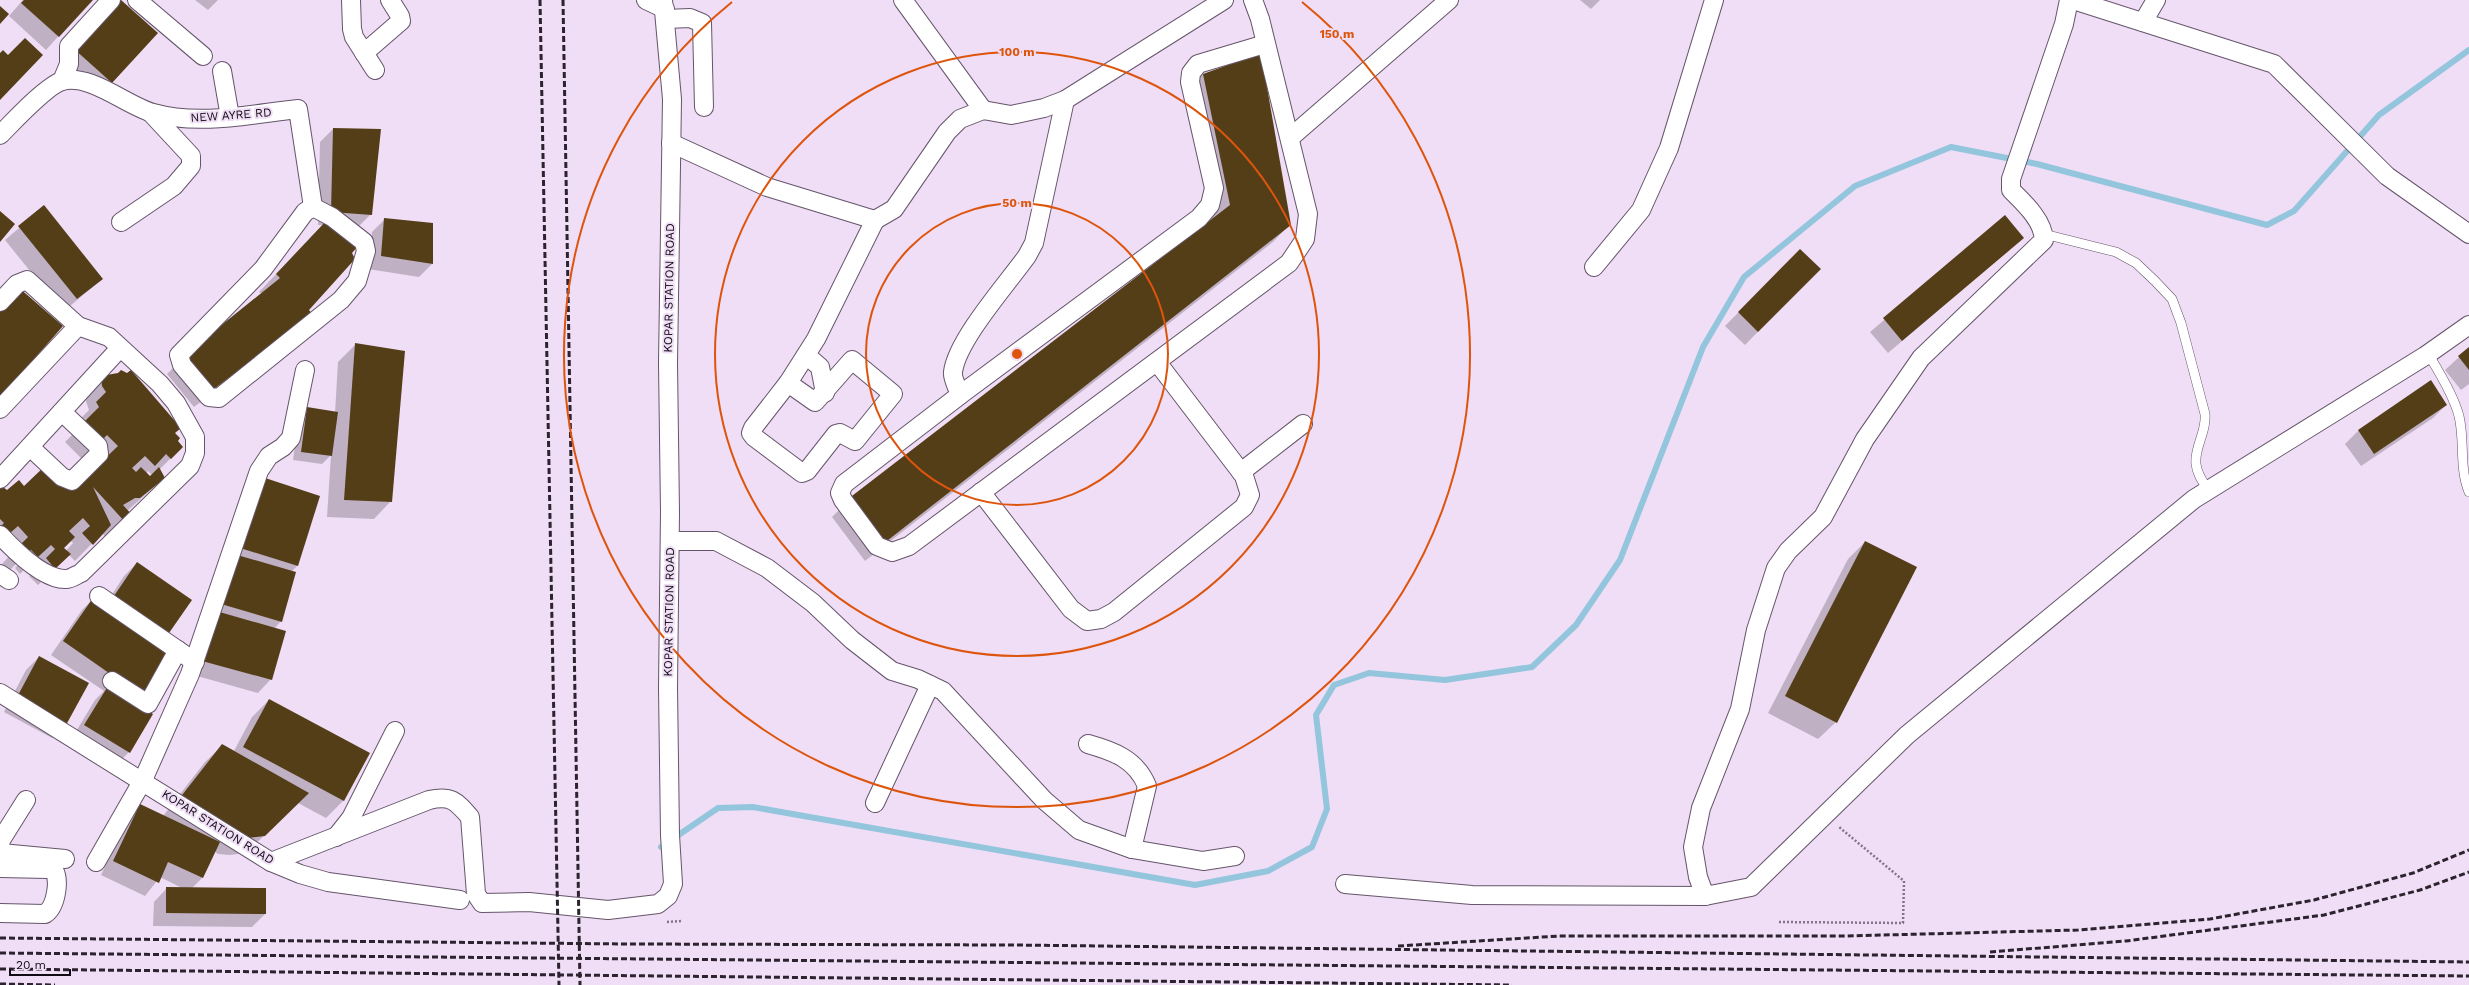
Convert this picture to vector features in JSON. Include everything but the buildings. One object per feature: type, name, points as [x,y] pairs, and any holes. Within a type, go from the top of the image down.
[{"type":"street","points":[[0,135],[48,89],[62,81],[69,64],[69,46],[111,0]]},
{"type":"street","points":[[137,0],[203,56]]},
{"type":"street","points":[[351,0],[352,29],[364,53],[375,70]]},
{"type":"street","points":[[364,53],[401,22],[400,16],[390,0]]},
{"type":"street","points":[[646,0],[702,23],[704,107]]},
{"type":"street","points":[[903,0],[983,110]]},
{"type":"street","points":[[788,383],[811,401],[818,401],[852,360],[893,394],[855,441],[840,433],[836,434],[807,471],[802,473],[760,442],[751,433],[788,383],[816,338],[875,220],[894,209],[947,132],[960,119],[983,110],[1011,115],[1044,108],[1065,100],[1224,0]]},
{"type":"street","points":[[1253,0],[1260,19],[1265,44],[1291,137],[1308,214],[1305,239],[1289,263],[908,546],[892,552],[877,546],[843,500],[840,493],[844,484],[960,395],[1199,218],[1210,205],[1214,188],[1190,82],[1191,73],[1198,64],[1265,44]]},
{"type":"street","points":[[1291,137],[1449,0]]},
{"type":"street","points":[[1594,267],[1641,210],[1669,148],[1714,0]]},
{"type":"street","points":[[1705,896],[1698,877],[1693,847],[1701,808],[1740,709],[1756,630],[1776,568],[1788,551],[1823,517],[1866,439],[1921,358],[2040,246],[2044,240],[2044,234],[2030,209],[2011,190],[2011,179],[2064,24],[2069,0]]},
{"type":"street","points":[[2073,0],[2274,64],[2387,176],[2469,234]]},
{"type":"street","points":[[2143,22],[2156,0]]},
{"type":"street","name":"KOPAR STATION ROAD","points":[[336,837],[429,800],[441,797],[451,799],[470,817],[476,894],[482,902],[529,902],[608,910],[658,904],[668,896],[673,884],[670,854],[668,688],[670,541],[668,363],[672,98],[665,9]]},
{"type":"street","points":[[222,72],[230,117]]},
{"type":"street","name":"NEW AYRE RD","points":[[62,81],[75,80],[94,85],[151,113],[174,117],[203,119],[298,109],[313,207]]},
{"type":"street","points":[[960,395],[952,374],[956,359],[971,333],[1027,256],[1034,244],[1065,100]]},
{"type":"street","points":[[121,222],[174,186],[191,166],[191,156],[151,113]]},
{"type":"street","points":[[671,143],[767,187],[875,220]]},
{"type":"street","points":[[313,207],[332,217],[364,242],[366,251],[358,281],[341,300],[219,398],[210,397],[182,365],[179,355],[263,269],[305,212],[313,207]]},
{"type":"street","points":[[0,302],[17,284],[27,280],[78,326],[109,337],[160,384],[176,403],[195,437],[195,453],[190,466],[99,558],[81,573],[67,579],[57,578],[26,561],[0,535]]},
{"type":"street","points":[[1345,884],[1472,896],[1705,896],[1751,886],[1907,734],[2194,499],[2428,353],[2469,325]]},
{"type":"street","points":[[0,409],[78,326]]},
{"type":"street","points":[[0,479],[120,348]]},
{"type":"street","points":[[806,355],[820,367],[825,393]]},
{"type":"street","points":[[981,492],[1070,609],[1087,621],[1101,619],[1114,612],[1244,507],[1250,495],[1249,485],[1241,472],[1156,362]]},
{"type":"street","points":[[96,862],[143,780],[195,662],[259,471],[269,456],[283,448],[291,438],[305,370]]},
{"type":"street","points":[[30,447],[62,477],[72,481],[99,454],[98,446],[62,412]]},
{"type":"street","points":[[1241,472],[1303,424]]},
{"type":"street","points":[[670,541],[716,541],[767,568],[813,603],[852,640],[892,671],[943,691],[1044,800],[1080,830],[1132,849],[1203,862],[1236,856]]},
{"type":"street","points":[[99,596],[195,662]]},
{"type":"street","points":[[112,681],[148,704],[178,650]]},
{"type":"street","points":[[875,803],[930,685]]},
{"type":"street","name":"KOPAR STATION ROAD","points":[[0,693],[143,780],[272,862],[300,874],[328,882],[460,900]]},
{"type":"street","points":[[272,862],[336,837],[350,818],[395,731]]},
{"type":"street","points":[[1088,744],[1113,751],[1123,757],[1137,768],[1145,780],[1147,786],[1132,849]]},
{"type":"street","points":[[0,853],[1,840],[26,800]]},
{"type":"street","points":[[0,853],[66,858]]},
{"type":"street","points":[[0,853],[54,870],[57,876],[54,905],[50,911],[45,914],[0,913]]},
{"type":"lane","points":[[2044,234],[2116,252],[2136,263],[2172,299],[2181,322],[2205,414],[2205,430],[2196,464],[2198,473],[2208,490]]},
{"type":"lane","points":[[2428,353],[2452,397],[2459,416],[2463,473],[2469,492]]},
{"type":"path","points":[[1779,922],[1903,924],[1904,881],[1824,815]]},
{"type":"waterway","points":[[661,847],[718,808],[753,807],[1195,885],[1268,871],[1312,847],[1327,809],[1316,715],[1334,685],[1369,673],[1445,680],[1532,667],[1576,625],[1620,560],[1703,347],[1744,277],[1855,186],[1951,147],[2037,164],[2267,225],[2294,211],[2379,115],[2469,50]]},
{"type":"railway","points":[[540,0],[559,985]]},
{"type":"railway","points":[[563,0],[580,985]]},
{"type":"railway","points":[[1398,946],[1559,936],[1846,936],[2078,930],[2210,919],[2314,900],[2413,873],[2469,850]]},
{"type":"railway","points":[[1990,952],[2126,941],[2324,915],[2420,890],[2469,872]]},
{"type":"railway","points":[[0,938],[630,944],[1015,945],[2469,962]]},
{"type":"railway","points":[[0,953],[2469,976]]},
{"type":"railway","points":[[0,969],[1512,985]]},
{"type":"railway","points":[[0,984],[55,985]]}]
